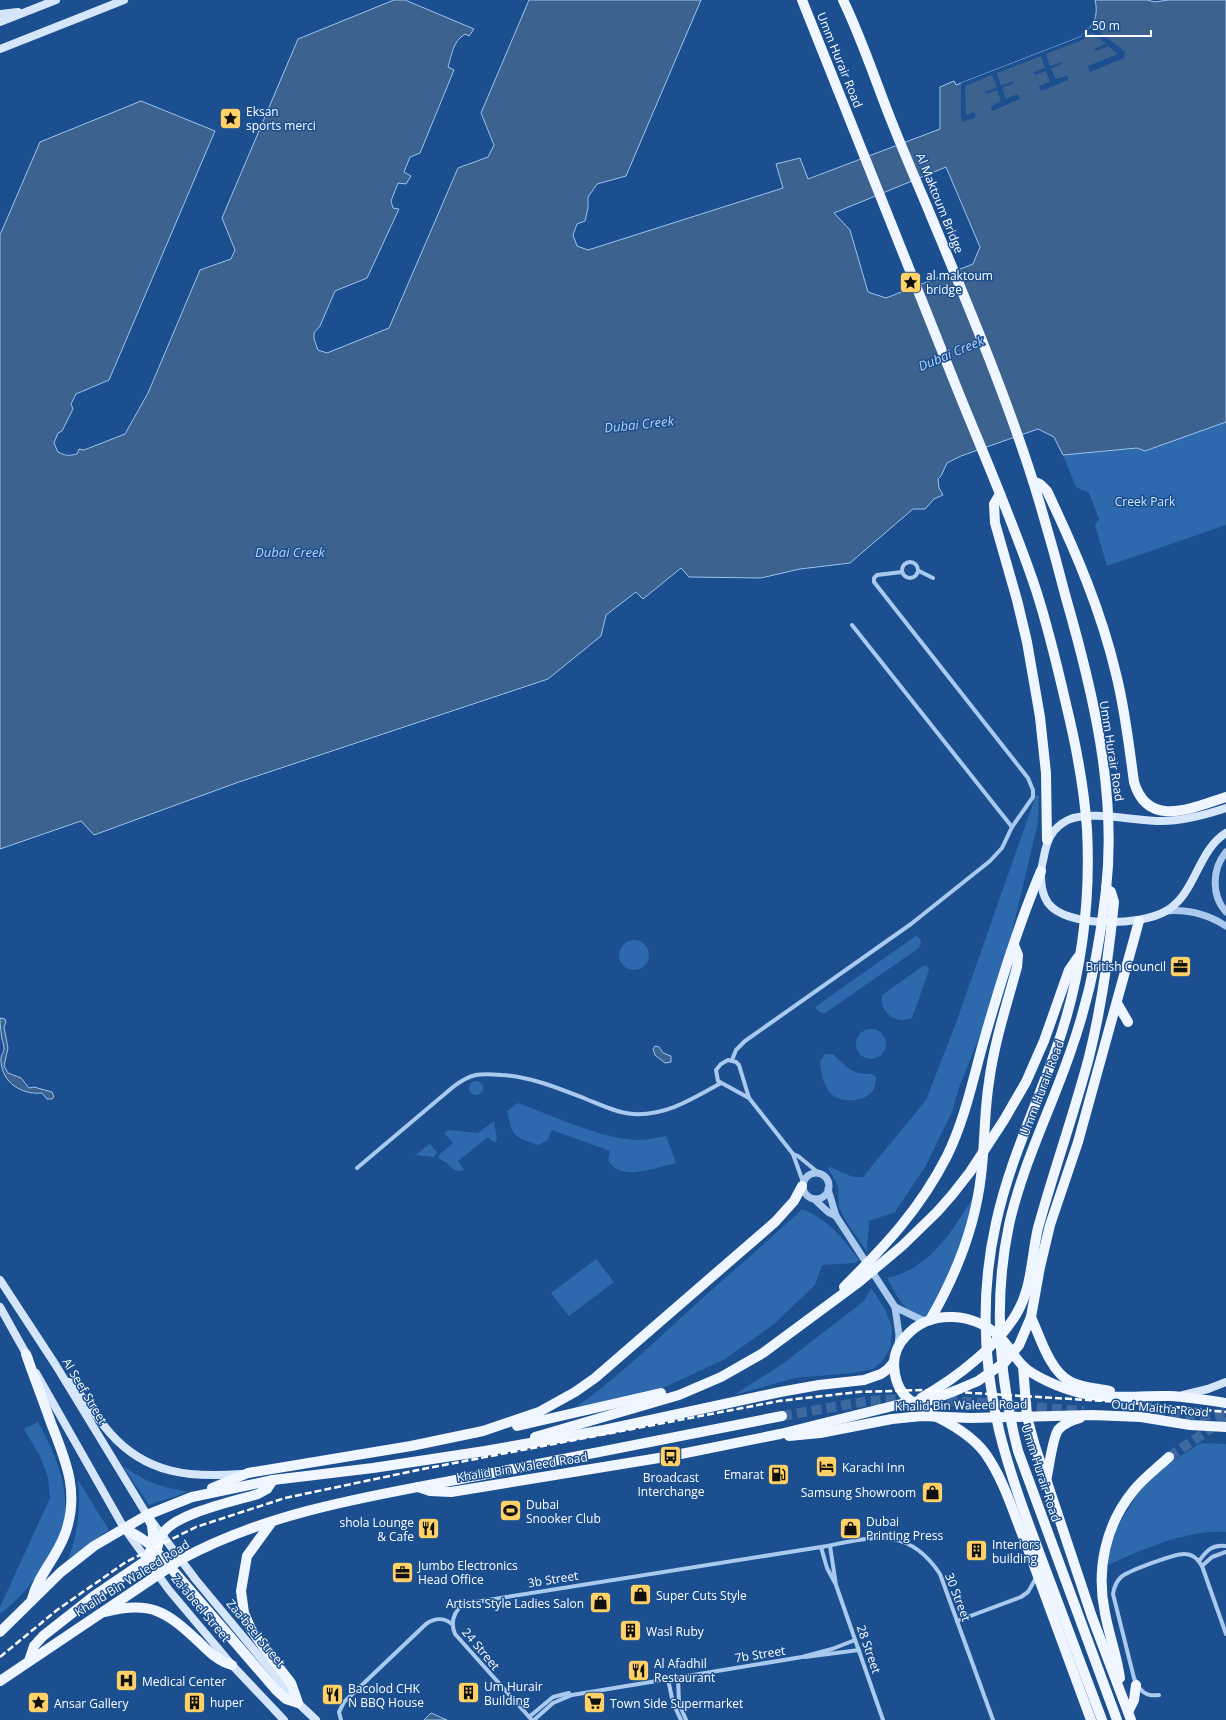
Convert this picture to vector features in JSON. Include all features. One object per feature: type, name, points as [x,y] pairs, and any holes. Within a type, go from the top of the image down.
[{"type":"main road","points":[[0,22],[56,0]]},
{"type":"main road","points":[[0,49],[124,0]]},
{"type":"main road","name":"Umm Hurair Road","points":[[802,0],[1000,494],[1035,587],[1046,623],[1075,740],[1087,833],[1087,882],[1081,949],[1067,1014],[1056,1051],[1012,1165],[1003,1194],[990,1251],[987,1286],[986,1346],[993,1405],[1013,1477],[1040,1555],[1102,1720]]},
{"type":"main road","name":"Al Maktoum Bridge","points":[[843,0],[871,65],[890,118],[978,331],[1024,456]]},
{"type":"main road","points":[[0,14],[25,12]]},
{"type":"main road","name":"Umm Hurair Road","points":[[1024,456],[1033,481],[1076,634],[1104,766],[1108,812],[1106,888],[1095,967],[1077,1033],[1017,1195],[1009,1226],[1000,1287],[999,1340],[1011,1423],[1018,1451],[1053,1550],[1117,1720]]},
{"type":"main road","points":[[1033,481],[1040,484],[1047,491],[1077,556],[1096,604],[1116,674],[1134,782],[1138,793],[1144,801],[1152,807],[1170,812],[1179,811],[1226,797]]},
{"type":"main road","points":[[856,1280],[899,1230],[922,1199],[947,1156],[966,1109],[983,1045],[1014,945],[1041,871],[1047,840],[1046,773],[1039,710],[1027,642],[1017,600],[995,523],[994,504],[1000,494]]},
{"type":"main road","points":[[1047,840],[1061,824],[1070,819],[1086,816],[1162,821],[1195,817],[1226,808]]},
{"type":"main road","points":[[1041,871],[1044,894],[1048,903],[1056,910],[1070,916],[1104,923],[1138,921],[1166,911],[1186,890],[1207,852],[1214,843],[1226,833]]},
{"type":"main road","points":[[912,1402],[945,1383],[968,1366],[999,1336],[1015,1316],[1024,1298],[1038,1228],[1089,1056],[1107,968],[1114,902],[1111,892],[1106,888]]},
{"type":"main road","points":[[780,1434],[912,1402],[928,1401],[978,1381],[996,1369],[1013,1353],[1031,1318],[1048,1232],[1078,1142],[1117,1003],[1138,921]]},
{"type":"main road","points":[[928,1321],[950,1283],[962,1257],[977,1204],[989,1081],[993,1057],[1017,967],[1018,955],[1014,945]]},
{"type":"main road","points":[[485,1451],[679,1395],[721,1377],[743,1366],[763,1353],[823,1308],[856,1280],[888,1259],[938,1212],[970,1172],[1004,1120],[1035,1062],[1053,1021],[1069,970],[1081,949]]},
{"type":"main road","points":[[1117,1003],[1128,1022]]},
{"type":"main road","points":[[483,1431],[539,1412],[575,1392],[595,1378],[775,1222],[794,1201],[803,1184]]},
{"type":"main road","name":"Al Seef Street","points":[[0,1280],[55,1364],[147,1515]]},
{"type":"main road","points":[[0,1307],[124,1528],[142,1538],[154,1549],[276,1690],[286,1699],[298,1703]]},
{"type":"main road","points":[[1091,1720],[1038,1576],[1005,1492],[988,1459],[970,1438],[912,1402],[898,1384],[894,1372],[894,1362],[898,1345],[912,1330],[928,1321],[946,1317],[966,1318],[986,1326],[999,1336],[1023,1366],[1051,1382],[1074,1392],[1091,1395],[1125,1397]]},
{"type":"main road","points":[[1031,1318],[1050,1361],[1062,1376],[1070,1382],[1110,1391],[1125,1397]]},
{"type":"main road","points":[[26,1354],[64,1456],[70,1476],[72,1496],[69,1521],[65,1534],[55,1555],[39,1581],[32,1601]]},
{"type":"main road","name":"Khalid Bin Waleed Road","points":[[0,1632],[32,1601],[94,1546],[147,1515],[192,1497],[273,1480],[373,1468],[485,1451],[604,1430],[794,1389],[864,1380],[881,1374],[894,1362]]},
{"type":"main road","points":[[55,1364],[110,1432],[127,1449],[140,1458],[165,1470],[178,1473],[210,1476],[248,1473],[410,1446],[483,1431],[506,1428],[664,1392],[679,1395]]},
{"type":"main road","points":[[1023,1366],[1027,1417],[1046,1480],[1090,1610],[1129,1716]]},
{"type":"main road","points":[[1170,1396],[1201,1391],[1226,1382]]},
{"type":"main road","name":"Oud Maitha Road","points":[[1125,1397],[1170,1396],[1226,1403]]},
{"type":"main road","points":[[1046,1480],[1058,1430],[1072,1420],[1092,1415]]},
{"type":"main road","name":"Oud Maitha Road","points":[[1092,1415],[1141,1417],[1190,1424],[1226,1427]]},
{"type":"main road","name":"Khalid Bin Waleed Road","points":[[0,1681],[157,1574],[203,1548],[271,1523],[351,1501],[418,1487],[430,1491],[451,1492],[650,1460],[780,1434],[798,1436],[820,1434],[892,1419],[910,1417],[1027,1417],[1092,1415]]},
{"type":"main road","points":[[418,1487],[782,1416]]},
{"type":"main road","points":[[1120,1692],[1120,1676],[1102,1594],[1101,1572],[1104,1550],[1111,1529],[1121,1508],[1134,1490],[1169,1457]]},
{"type":"main road","points":[[192,1497],[248,1473]]},
{"type":"main road","points":[[29,1661],[34,1646],[43,1636],[94,1596],[147,1560],[162,1534],[173,1523],[213,1507],[258,1494],[267,1489],[273,1480]]},
{"type":"main road","points":[[147,1515],[152,1525],[157,1574]]},
{"type":"main road","name":"Za'abeel Street","points":[[147,1515],[180,1560]]},
{"type":"main road","points":[[271,1523],[247,1556],[241,1591],[244,1613],[251,1629],[291,1683],[298,1703]]},
{"type":"main road","name":"Za'abeel Street","points":[[124,1528],[169,1590],[232,1664]]},
{"type":"main road","name":"Zaa'beel Street","points":[[180,1560],[298,1703],[316,1720]]},
{"type":"main road","points":[[98,1614],[128,1607],[140,1606],[160,1612],[177,1622],[213,1656],[232,1664],[284,1720]]},
{"type":"main road","points":[[1129,1716],[1134,1700],[1136,1685]]},
{"type":"street","points":[[910,561],[916,563],[918,571],[916,576],[910,578],[905,577],[902,572],[903,566],[910,561]]},
{"type":"street","points":[[918,571],[933,578]]},
{"type":"street","points":[[732,1060],[736,1050],[745,1041],[911,924],[990,861],[1002,848],[1012,827],[1030,802],[1033,790],[1031,784],[874,582],[874,578],[877,575],[902,572]]},
{"type":"street","points":[[852,625],[1012,827]]},
{"type":"street","points":[[1226,852],[1217,867],[1214,878],[1215,890],[1219,902],[1226,912]]},
{"type":"street","points":[[1166,911],[1176,910],[1197,913],[1217,920],[1226,926]]},
{"type":"street","points":[[749,1098],[721,1083],[716,1074],[718,1066],[724,1062],[732,1060],[739,1065],[749,1098],[793,1154],[803,1184],[804,1193],[814,1199],[828,1212],[836,1216]]},
{"type":"street","points":[[357,1168],[453,1086],[471,1075],[485,1073],[538,1080],[614,1110],[632,1114],[651,1114],[673,1108],[721,1083]]},
{"type":"street","points":[[793,1154],[798,1156],[827,1180],[828,1190],[836,1216],[895,1307],[899,1335],[898,1345]]},
{"type":"street","points":[[803,1184],[810,1174],[820,1174]]},
{"type":"street","points":[[814,1199],[823,1197],[828,1190]]},
{"type":"street","points":[[895,1307],[928,1321]]},
{"type":"street","name":"30 Street","points":[[830,1546],[876,1537],[898,1540],[913,1547],[926,1557],[940,1574],[994,1720]]},
{"type":"street","points":[[1200,1561],[1205,1553],[1212,1547],[1216,1545],[1226,1546]]},
{"type":"street","name":"3b Street","points":[[452,1624],[455,1613],[459,1608],[469,1602],[830,1546]]},
{"type":"street","name":"28 Street","points":[[830,1546],[836,1585]]},
{"type":"street","name":"28 Street","points":[[821,1547],[827,1568],[836,1585],[883,1720]]},
{"type":"street","points":[[1202,1566],[1212,1556],[1226,1552]]},
{"type":"street","points":[[1159,1695],[1152,1696],[1146,1694],[1136,1685],[1114,1601],[1114,1587],[1122,1576],[1175,1555],[1186,1554],[1200,1561],[1226,1634]]},
{"type":"street","points":[[957,1621],[1021,1597],[1028,1592],[1038,1576]]},
{"type":"street","points":[[341,1720],[339,1712],[344,1702],[426,1624],[437,1619],[443,1619],[452,1624]]},
{"type":"street","name":"24 Street","points":[[452,1624],[457,1638],[532,1719]]},
{"type":"street","name":"7b Street","points":[[532,1719],[561,1698],[578,1693],[802,1657],[832,1649],[855,1640]]},
{"type":"street","name":"7b Street","points":[[802,1657],[815,1657],[859,1650]]},
{"type":"street","points":[[678,1677],[679,1703],[686,1720]]},
{"type":"street","points":[[668,1679],[673,1703],[681,1720]]},
{"type":"green space","name":"Creek Park","points":[[1226,422],[1226,525],[1107,566],[1095,525],[1099,519],[1089,493],[1076,487],[1063,455],[1137,448],[1145,451]]},
{"type":"green space","points":[[1036,795],[1039,796],[1038,822],[1013,928],[988,1014],[959,1088],[952,1112],[925,1167],[895,1212],[869,1221],[867,1252],[847,1223],[839,1207],[838,1186],[828,1168],[830,1167],[853,1177],[863,1177],[926,1100],[956,1023]]},
{"type":"green space","points":[[917,935],[921,941],[919,948],[825,1013],[819,1012],[815,1007]]},
{"type":"green space","points":[[634,940],[645,944],[649,955],[645,966],[634,970],[623,966],[619,955],[623,944]]},
{"type":"green space","points":[[923,966],[927,966],[929,970],[912,1018],[900,1020],[890,1016],[883,1007],[882,995]]},
{"type":"green space","points":[[871,1029],[877,1030],[885,1038],[885,1050],[877,1058],[871,1059],[865,1058],[857,1050],[856,1044],[857,1038],[865,1030]]},
{"type":"green space","points":[[825,1054],[833,1054],[855,1072],[872,1074],[876,1077],[872,1092],[868,1096],[856,1100],[843,1100],[832,1095],[826,1087],[821,1072],[820,1061]]},
{"type":"green space","points":[[476,1081],[481,1083],[483,1088],[481,1093],[476,1095],[471,1093],[469,1088],[471,1083]]},
{"type":"green space","points":[[518,1103],[577,1126],[623,1139],[651,1139],[666,1136],[676,1163],[639,1172],[621,1171],[614,1167],[608,1160],[610,1151],[552,1130],[548,1140],[538,1145],[523,1140],[513,1131],[507,1111]]},
{"type":"green space","points":[[494,1121],[497,1140],[495,1142],[492,1141],[488,1137],[458,1161],[464,1170],[454,1170],[447,1163],[438,1158],[440,1154],[453,1143],[444,1133],[448,1130],[478,1133]]},
{"type":"green space","points":[[430,1144],[437,1152],[434,1157],[415,1155]]},
{"type":"green space","points":[[973,1197],[960,1254],[934,1309],[925,1317],[918,1315],[906,1308],[887,1278],[902,1273],[927,1258],[948,1236]]},
{"type":"green space","points":[[802,1209],[828,1224],[859,1260],[855,1263],[822,1265],[815,1285],[774,1324],[725,1359],[648,1395],[570,1411],[635,1360]]},
{"type":"green space","points":[[596,1259],[614,1282],[569,1316],[551,1293]]},
{"type":"green space","points":[[871,1288],[885,1309],[892,1327],[891,1347],[882,1361],[873,1369],[853,1373],[795,1378],[734,1395],[781,1365],[864,1301]]},
{"type":"green space","points":[[38,1422],[53,1452],[63,1483],[65,1514],[62,1530],[56,1546],[38,1574],[18,1598],[0,1614],[0,1607],[50,1498],[48,1477],[40,1456],[24,1429]]},
{"type":"green space","points":[[1201,1443],[1226,1444],[1226,1532],[1211,1532],[1180,1537],[1149,1547],[1106,1566],[1112,1535],[1140,1490],[1165,1466]]},
{"type":"green space","points":[[123,1466],[154,1483],[188,1492],[149,1505]]},
{"type":"green space","points":[[78,1480],[109,1530],[68,1559],[78,1520]]},
{"type":"water","name":"Dubai Creek","points":[[394,0],[405,0],[474,29],[469,36],[465,34],[455,44],[448,67],[454,70],[420,153],[410,157],[404,172],[411,176],[406,184],[398,183],[391,201],[393,208],[399,209],[367,278],[335,291],[320,326],[314,333],[314,339],[318,350],[327,353],[389,328],[458,168],[488,157],[494,145],[481,113],[529,0],[701,0],[626,176],[597,184],[588,197],[588,208],[585,221],[577,224],[573,235],[577,246],[588,250],[783,188],[776,164],[800,158],[808,179],[940,129],[940,87],[954,81],[956,85],[1080,37],[1094,21],[1096,12],[1095,0],[1147,0],[1155,2],[1168,0],[1226,0],[1226,422],[1145,451],[1137,448],[1063,455],[1054,437],[1038,429],[961,456],[947,463],[938,479],[939,488],[943,495],[934,499],[925,509],[913,509],[850,563],[800,569],[761,578],[689,577],[681,568],[643,599],[636,592],[606,615],[601,636],[548,679],[236,783],[94,835],[81,821],[0,849],[0,235],[40,142],[141,101],[215,131],[109,380],[76,394],[71,404],[73,409],[62,431],[58,433],[54,443],[58,452],[65,455],[72,455],[77,454],[79,449],[84,450],[125,434],[148,393],[200,270],[231,259],[235,250],[222,218],[298,39]],"holes":[[[946,167],[980,247],[973,264],[886,298],[868,292],[850,230],[834,213]]]},
{"type":"water","points":[[0,1018],[5,1019],[6,1022],[4,1027],[8,1048],[4,1066],[8,1073],[21,1078],[29,1088],[34,1087],[52,1092],[54,1097],[52,1099],[47,1099],[42,1093],[21,1090],[14,1086],[5,1076],[2,1069],[1,1059],[4,1049]]},
{"type":"water","points":[[655,1046],[659,1047],[663,1053],[671,1056],[671,1062],[665,1063],[655,1055],[653,1049]]},
{"type":"water","points":[[431,1713],[447,1720],[424,1720]]},
{"type":"pier","points":[[1092,26],[1125,52],[1124,58],[1090,72],[1088,66],[1118,54],[1108,46],[1095,51],[1094,49],[1106,44],[1092,32],[1082,40],[1046,54],[1050,66],[1062,62],[1062,64],[1051,69],[1056,79],[1067,76],[1068,80],[1041,91],[1039,86],[1050,82],[1046,71],[1035,75],[1034,72],[1045,68],[1041,56],[997,73],[1001,86],[1013,81],[1013,83],[1002,88],[1006,99],[1018,94],[1020,99],[992,111],[991,106],[1001,101],[997,90],[986,94],[985,92],[997,87],[992,75],[965,86],[966,115],[974,112],[976,117],[963,122],[961,118],[961,83],[1080,37]]},
{"type":"tunnel","points":[[782,1416],[868,1401],[914,1398]]},
{"type":"tunnel","points":[[932,1399],[1084,1411]]},
{"type":"tunnel","points":[[1140,1413],[1201,1416],[1226,1413]]},
{"type":"tunnel","points":[[1169,1457],[1226,1418]]},
{"type":"railway","points":[[0,1657],[57,1610],[126,1562],[196,1527],[285,1498],[423,1469],[779,1401],[858,1392],[923,1390],[1121,1402],[1226,1412]]},
{"type":"place","name":"Eksan sports merci","points":[[231,118]]},
{"type":"place","name":"al maktoum bridge","points":[[910,282]]},
{"type":"place","name":"British Council","points":[[1181,966]]},
{"type":"place","name":"Broadcast Interchange","points":[[671,1456]]},
{"type":"place","name":"Karachi Inn","points":[[827,1467]]},
{"type":"place","name":"Emarat","points":[[779,1474]]},
{"type":"place","name":"Samsung Showroom","points":[[932,1492]]},
{"type":"place","name":"Dubai Snooker Club","points":[[510,1511]]},
{"type":"place","name":"Dubai Printing Press","points":[[851,1528]]},
{"type":"place","name":"shola Lounge & Cafe","points":[[429,1529]]},
{"type":"place","name":"Interiors building","points":[[977,1551]]},
{"type":"place","name":"Jumbo Electronics Head Office","points":[[403,1572]]},
{"type":"place","name":"Super Cuts Style","points":[[641,1595]]},
{"type":"place","name":"Artists Style Ladies Salon","points":[[600,1603]]},
{"type":"place","name":"Wasl Ruby","points":[[630,1631]]},
{"type":"place","name":"Al Afadhil Restaurant","points":[[638,1670]]},
{"type":"place","name":"Medical Center","points":[[126,1681]]},
{"type":"place","name":"Um Hurair Building","points":[[469,1693]]},
{"type":"place","name":"Bacolod CHK N BBQ House","points":[[333,1695]]},
{"type":"place","name":"huper","points":[[194,1702]]},
{"type":"place","name":"Ansar Gallery","points":[[38,1703]]},
{"type":"place","name":"Town Side Supermarket","points":[[595,1703]]}]
